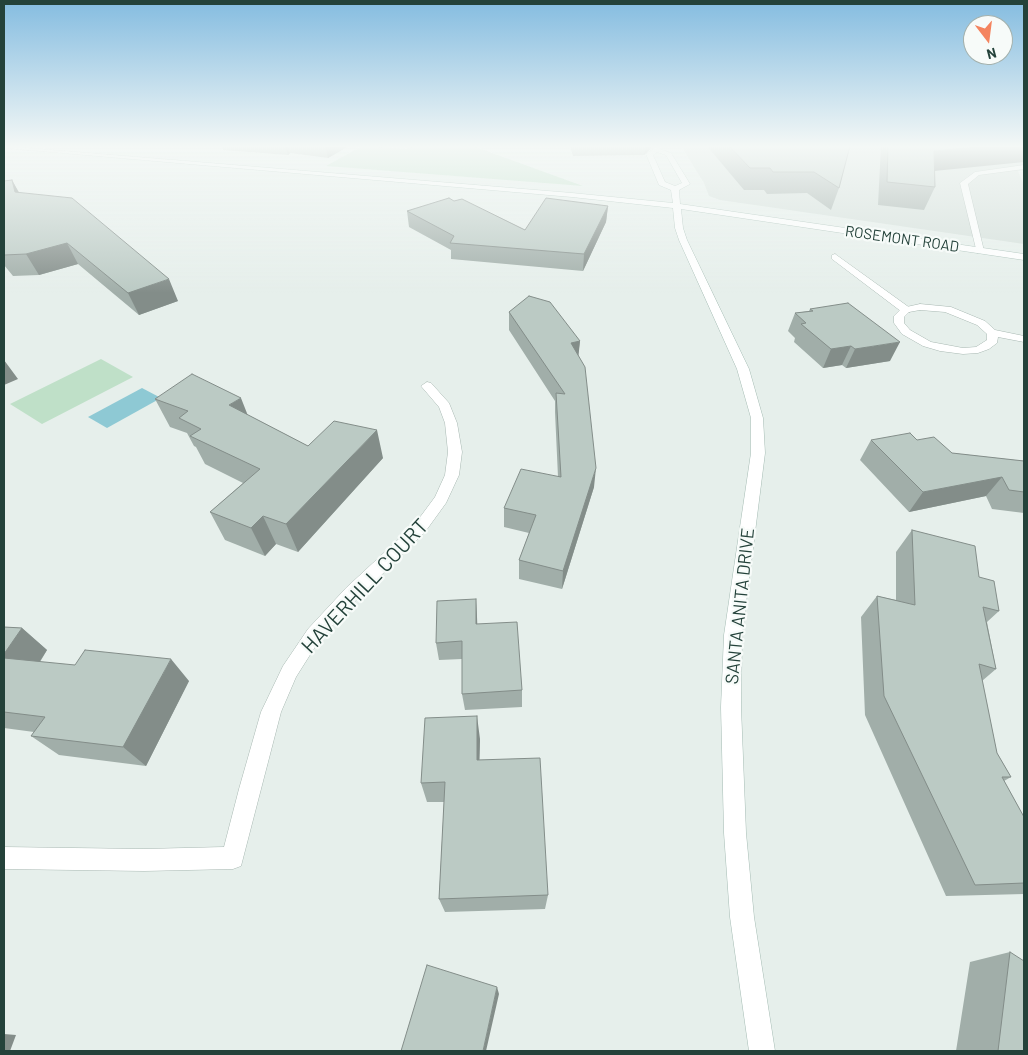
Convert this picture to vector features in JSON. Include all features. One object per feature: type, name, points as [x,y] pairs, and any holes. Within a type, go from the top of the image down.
[{"type":"main road","name":"ROSEMONT ROAD","points":[[576,195],[678,206],[1024,257]]},
{"type":"main road","name":"SANTA ANITA DRIVE","points":[[676,195],[679,228],[683,240],[743,369],[757,418],[758,453],[734,635],[731,707],[735,833],[742,917],[762,1051]]},
{"type":"main road","points":[[967,195],[980,250]]},
{"type":"main road","points":[[835,257],[906,310]]},
{"type":"main road","points":[[992,334],[993,341],[985,348],[978,350],[962,351],[940,348],[927,344],[906,332],[899,323],[899,316],[906,310],[920,307],[947,309],[976,320],[992,334],[1024,339]]},
{"type":"main road","name":"HAVERHILL COURT","points":[[4,858],[151,860],[233,858],[249,789],[271,712],[289,672],[314,634],[352,593],[420,528],[441,499],[452,475],[455,452],[451,423],[445,406],[427,386]]},
{"type":"shaded area","points":[[1024,195],[1024,244],[720,200],[709,196]]},
{"type":"green space","points":[[101,359],[133,377],[42,424],[10,404]]},
{"type":"water","points":[[142,388],[161,398],[107,428],[88,417]]},
{"type":"building","points":[[4,195],[46,195],[72,198],[169,279],[128,293],[67,243],[26,254],[4,255]]},
{"type":"building","points":[[449,198],[454,201],[462,199],[525,230],[546,198],[608,206],[584,254],[450,243],[454,236],[407,211]]},
{"type":"building","points":[[529,296],[550,302],[580,341],[571,343],[585,367],[596,468],[563,571],[519,560],[536,515],[504,508],[521,469],[561,477],[556,393],[565,394],[509,312]]},
{"type":"building","points":[[848,303],[900,342],[855,349],[851,346],[831,349],[801,324],[806,323],[795,313]]},
{"type":"building","points":[[192,374],[241,398],[229,405],[308,446],[334,421],[377,430],[286,524],[263,516],[251,528],[210,512],[260,469],[190,436],[201,429],[179,418],[188,411],[155,399]]},
{"type":"building","points":[[910,433],[917,440],[934,437],[952,453],[1024,461],[1024,492],[1009,490],[1002,477],[923,492],[871,440]]},
{"type":"building","points":[[912,530],[975,546],[979,577],[994,581],[999,611],[983,607],[996,669],[979,664],[997,753],[1011,777],[1002,777],[1024,817],[1024,883],[975,885],[884,696],[877,596],[915,605]]},
{"type":"building","points":[[476,599],[476,624],[517,622],[522,690],[462,694],[462,641],[436,643],[437,601]]},
{"type":"building","points":[[4,627],[22,628],[4,654]]},
{"type":"building","points":[[85,650],[171,659],[123,747],[31,736],[45,717],[4,712],[4,658],[75,665]]},
{"type":"building","points":[[477,716],[477,760],[540,758],[548,895],[439,899],[445,782],[421,783],[425,718]]},
{"type":"building","points":[[1010,952],[1024,961],[1024,1051],[998,1051]]},
{"type":"building","points":[[427,965],[497,987],[483,1051],[401,1051]]}]
